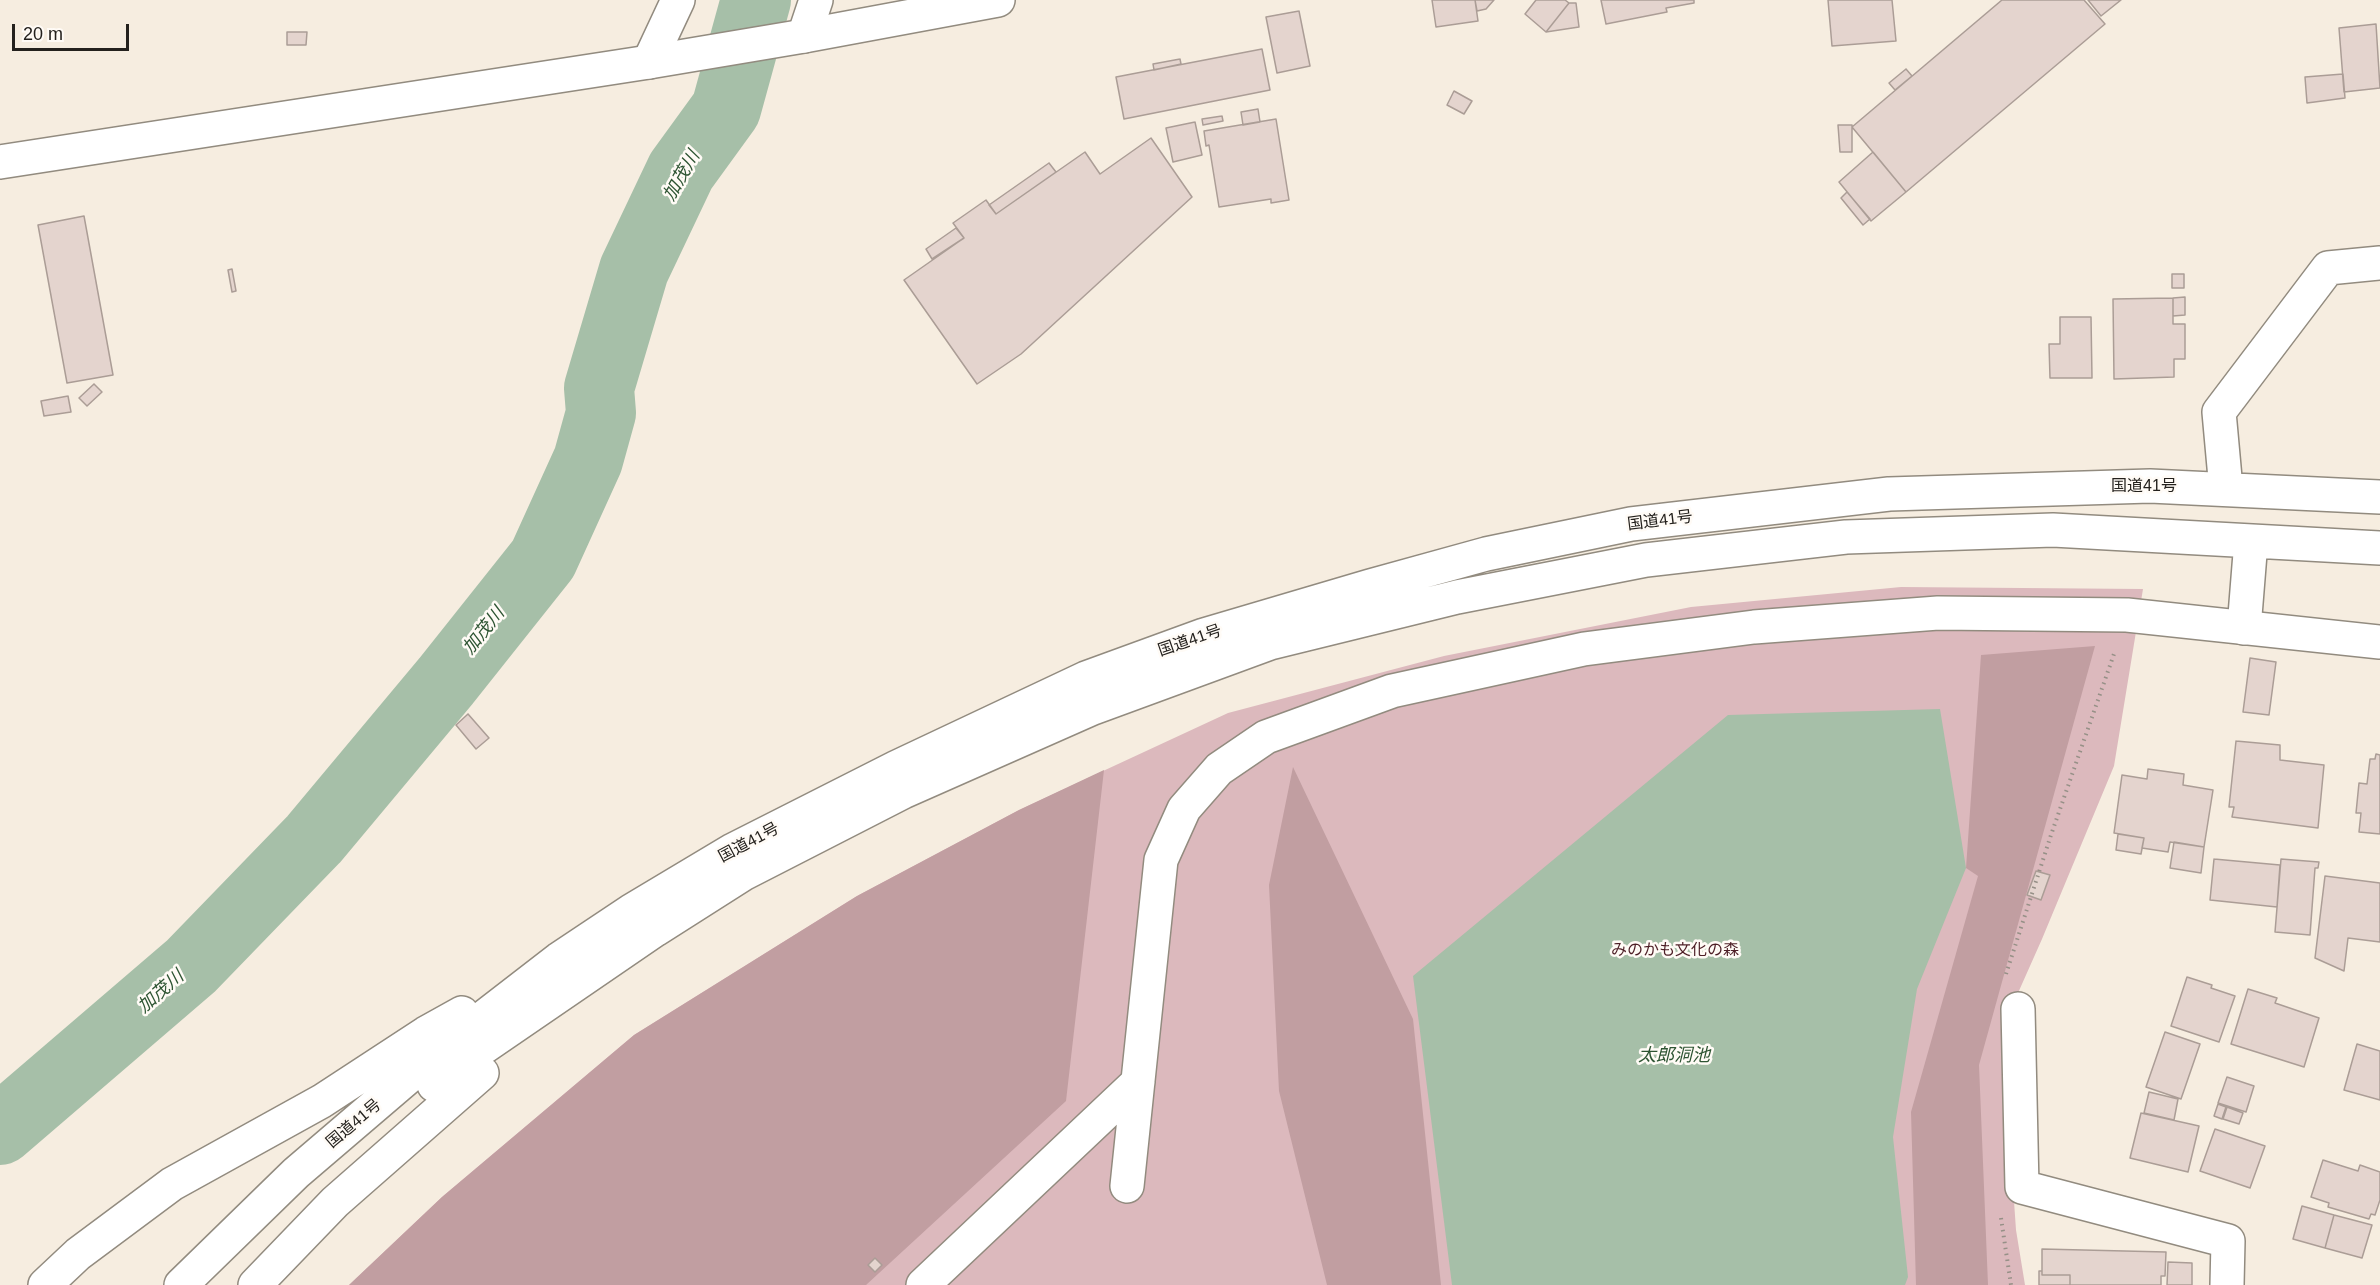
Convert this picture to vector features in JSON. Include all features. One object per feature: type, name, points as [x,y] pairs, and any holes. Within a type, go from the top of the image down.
[{"type":"main road","points":[[649,62],[678,0]]},
{"type":"main road","points":[[804,36],[816,0]]},
{"type":"main road","points":[[0,162],[649,62],[998,0]]},
{"type":"main road","points":[[2226,489],[2218,412],[2328,268],[2380,263]]},
{"type":"main road","name":"国道41号","points":[[181,1285],[296,1173],[427,1062],[559,959],[631,911],[733,850],[895,768],[1086,678],[1204,635],[1486,554],[1631,524],[1889,494],[2150,486],[2380,497]]},
{"type":"main road","name":"国道41号","points":[[209,1285],[229,1264],[375,1132],[455,1068],[655,930],[743,874],[903,792],[1093,708],[1270,643],[1457,597],[1646,560],[1846,537],[2053,530],[2380,548]]},
{"type":"main road","points":[[2244,628],[2252,541]]},
{"type":"main road","points":[[1127,1186],[1161,860],[1184,809],[1219,769],[1266,737],[1392,691],[1584,649],[1754,627],[1938,613],[2127,615],[2380,642]]},
{"type":"main road","points":[[255,1285],[334,1202],[530,1032],[655,930]]},
{"type":"main road","points":[[45,1285],[78,1254],[172,1184],[322,1101],[426,1033],[559,959]]},
{"type":"main road","points":[[2011,994],[2022,1187],[2229,1241],[2227,1285]]},
{"type":"main road","points":[[923,1285],[1138,1082]]},
{"type":"path","points":[[2011,994],[2051,835],[2127,615]]},
{"type":"path","points":[[2001,1213],[2011,1285]]},
{"type":"green space","name":"みのかも文化の森","points":[[1901,587],[2143,589],[2114,766],[2002,1029],[2016,1230],[2025,1285],[349,1285],[442,1197],[634,1035],[857,896],[1019,810],[1228,713],[1444,656],[1691,607]]},
{"type":"shaded area","points":[[2095,646],[1979,1065],[1988,1285],[1916,1285],[1911,1112],[1978,876],[1966,868],[1981,655]]},
{"type":"shaded area","points":[[1293,767],[1413,1019],[1441,1285],[1327,1285],[1279,1091],[1269,885]]},
{"type":"shaded area","points":[[1104,770],[1066,1101],[866,1285],[349,1285],[442,1197],[634,1035],[857,896],[1019,810]]},
{"type":"water","name":"太郎洞池","points":[[1940,709],[1966,868],[1917,989],[1893,1137],[1908,1277],[1905,1285],[1452,1285],[1413,976],[1728,715]]},
{"type":"building","points":[[1432,0],[1475,0],[1478,21],[1436,27]]},
{"type":"building","points":[[1475,0],[1494,0],[1486,9],[1477,11]]},
{"type":"building","points":[[1536,0],[1565,0],[1569,3],[1546,32],[1525,14]]},
{"type":"building","points":[[1601,0],[1694,0],[1694,3],[1666,8],[1667,12],[1606,24]]},
{"type":"building","points":[[1828,0],[1892,0],[1896,41],[1832,46]]},
{"type":"building","points":[[2002,0],[2084,0],[2105,24],[1906,192],[1852,127]]},
{"type":"building","points":[[2088,0],[2121,0],[2101,16]]},
{"type":"building","points":[[1569,3],[1576,3],[1579,27],[1546,32]]},
{"type":"building","points":[[1299,11],[1310,66],[1277,73],[1266,17]]},
{"type":"building","points":[[2376,24],[2380,88],[2344,92],[2339,28]]},
{"type":"building","points":[[287,32],[307,32],[306,45],[287,45]]},
{"type":"building","points":[[1262,49],[1270,90],[1124,119],[1116,77]]},
{"type":"building","points":[[1180,59],[1181,64],[1154,70],[1153,64]]},
{"type":"building","points":[[1906,69],[1912,76],[1895,90],[1889,83]]},
{"type":"building","points":[[2343,74],[2345,98],[2307,103],[2305,77]]},
{"type":"building","points":[[1454,91],[1472,101],[1464,114],[1447,105]]},
{"type":"building","points":[[1258,109],[1260,122],[1243,125],[1241,112]]},
{"type":"building","points":[[1222,116],[1223,121],[1203,125],[1202,119]]},
{"type":"building","points":[[1276,119],[1289,200],[1271,203],[1271,199],[1219,207],[1209,145],[1206,146],[1204,131]]},
{"type":"building","points":[[1195,122],[1202,155],[1173,162],[1166,128]]},
{"type":"building","points":[[1838,125],[1852,125],[1852,152],[1840,152]]},
{"type":"building","points":[[1151,138],[1192,197],[1021,354],[977,384],[904,280],[964,238],[953,223],[986,200],[996,214],[1085,152],[1100,174]]},
{"type":"building","points":[[1873,152],[1906,192],[1871,221],[1839,182]]},
{"type":"building","points":[[1049,163],[1056,172],[996,214],[989,205]]},
{"type":"building","points":[[1847,192],[1870,219],[1863,225],[1841,198]]},
{"type":"building","points":[[84,216],[113,375],[67,383],[38,225]]},
{"type":"building","points":[[956,228],[964,238],[932,259],[926,249]]},
{"type":"building","points":[[232,269],[236,291],[232,292],[228,270]]},
{"type":"building","points":[[2172,274],[2184,274],[2184,288],[2172,288]]},
{"type":"building","points":[[2185,297],[2185,315],[2173,316],[2173,298]]},
{"type":"building","points":[[2173,298],[2173,324],[2185,324],[2185,359],[2174,359],[2174,377],[2114,379],[2113,299]]},
{"type":"building","points":[[2060,317],[2091,317],[2092,378],[2050,378],[2049,344],[2060,344]]},
{"type":"building","points":[[94,384],[102,392],[87,406],[79,398]]},
{"type":"building","points":[[68,396],[71,412],[44,416],[41,401]]},
{"type":"building","points":[[2250,658],[2276,662],[2269,715],[2243,712]]},
{"type":"building","points":[[468,714],[489,738],[476,749],[456,725]]},
{"type":"building","points":[[2236,741],[2280,745],[2280,760],[2324,765],[2318,828],[2232,817],[2234,807],[2229,807]]},
{"type":"building","points":[[2376,754],[2380,755],[2380,834],[2359,832],[2361,813],[2356,813],[2359,783],[2367,784],[2370,759],[2375,759]]},
{"type":"building","points":[[2148,769],[2184,774],[2183,785],[2213,790],[2204,847],[2170,842],[2168,852],[2142,848],[2144,838],[2114,833],[2122,775],[2147,779]]},
{"type":"building","points":[[2118,834],[2144,838],[2141,854],[2116,850]]},
{"type":"building","points":[[2174,842],[2204,847],[2201,873],[2170,868]]},
{"type":"building","points":[[2214,859],[2280,865],[2277,907],[2210,900]]},
{"type":"building","points":[[2281,859],[2319,862],[2318,868],[2315,868],[2310,935],[2275,932]]},
{"type":"building","points":[[2036,871],[2050,875],[2041,900],[2027,895]]},
{"type":"building","points":[[2325,876],[2380,883],[2380,942],[2348,938],[2344,971],[2315,958]]},
{"type":"building","points":[[2187,977],[2235,996],[2219,1042],[2171,1026]]},
{"type":"building","points":[[2248,989],[2277,998],[2275,1003],[2319,1018],[2304,1067],[2231,1044]]},
{"type":"building","points":[[2165,1032],[2200,1044],[2181,1099],[2146,1087]]},
{"type":"building","points":[[2357,1044],[2380,1051],[2380,1100],[2344,1090]]},
{"type":"building","points":[[2227,1077],[2254,1086],[2246,1112],[2218,1103]]},
{"type":"building","points":[[2149,1092],[2178,1099],[2174,1120],[2144,1113]]},
{"type":"building","points":[[2218,1104],[2226,1107],[2222,1119],[2214,1116]]},
{"type":"building","points":[[2227,1107],[2243,1113],[2239,1124],[2223,1119]]},
{"type":"building","points":[[2141,1113],[2199,1126],[2188,1172],[2130,1158]]},
{"type":"building","points":[[2215,1129],[2265,1146],[2250,1188],[2200,1171]]},
{"type":"building","points":[[2323,1160],[2358,1171],[2360,1165],[2380,1172],[2380,1200],[2375,1215],[2371,1214],[2369,1219],[2328,1207],[2329,1203],[2311,1197]]},
{"type":"building","points":[[2302,1206],[2334,1215],[2325,1248],[2293,1239]]},
{"type":"building","points":[[2334,1215],[2372,1225],[2362,1258],[2325,1248]]},
{"type":"building","points":[[2042,1249],[2166,1252],[2165,1276],[2161,1276],[2161,1285],[2070,1285],[2070,1275],[2042,1275]]},
{"type":"building","points":[[875,1258],[882,1265],[875,1272],[868,1265]]},
{"type":"building","points":[[2168,1262],[2192,1263],[2192,1285],[2167,1285]]},
{"type":"building","points":[[2039,1271],[2042,1271],[2042,1275],[2070,1275],[2070,1285],[2039,1285]]},
{"type":"waterway","name":"加茂川","points":[[0,1130],[191,966],[314,839],[446,681],[543,559],[588,460],[601,413],[599,388],[634,270],[681,171],[726,109],[756,0]]}]
